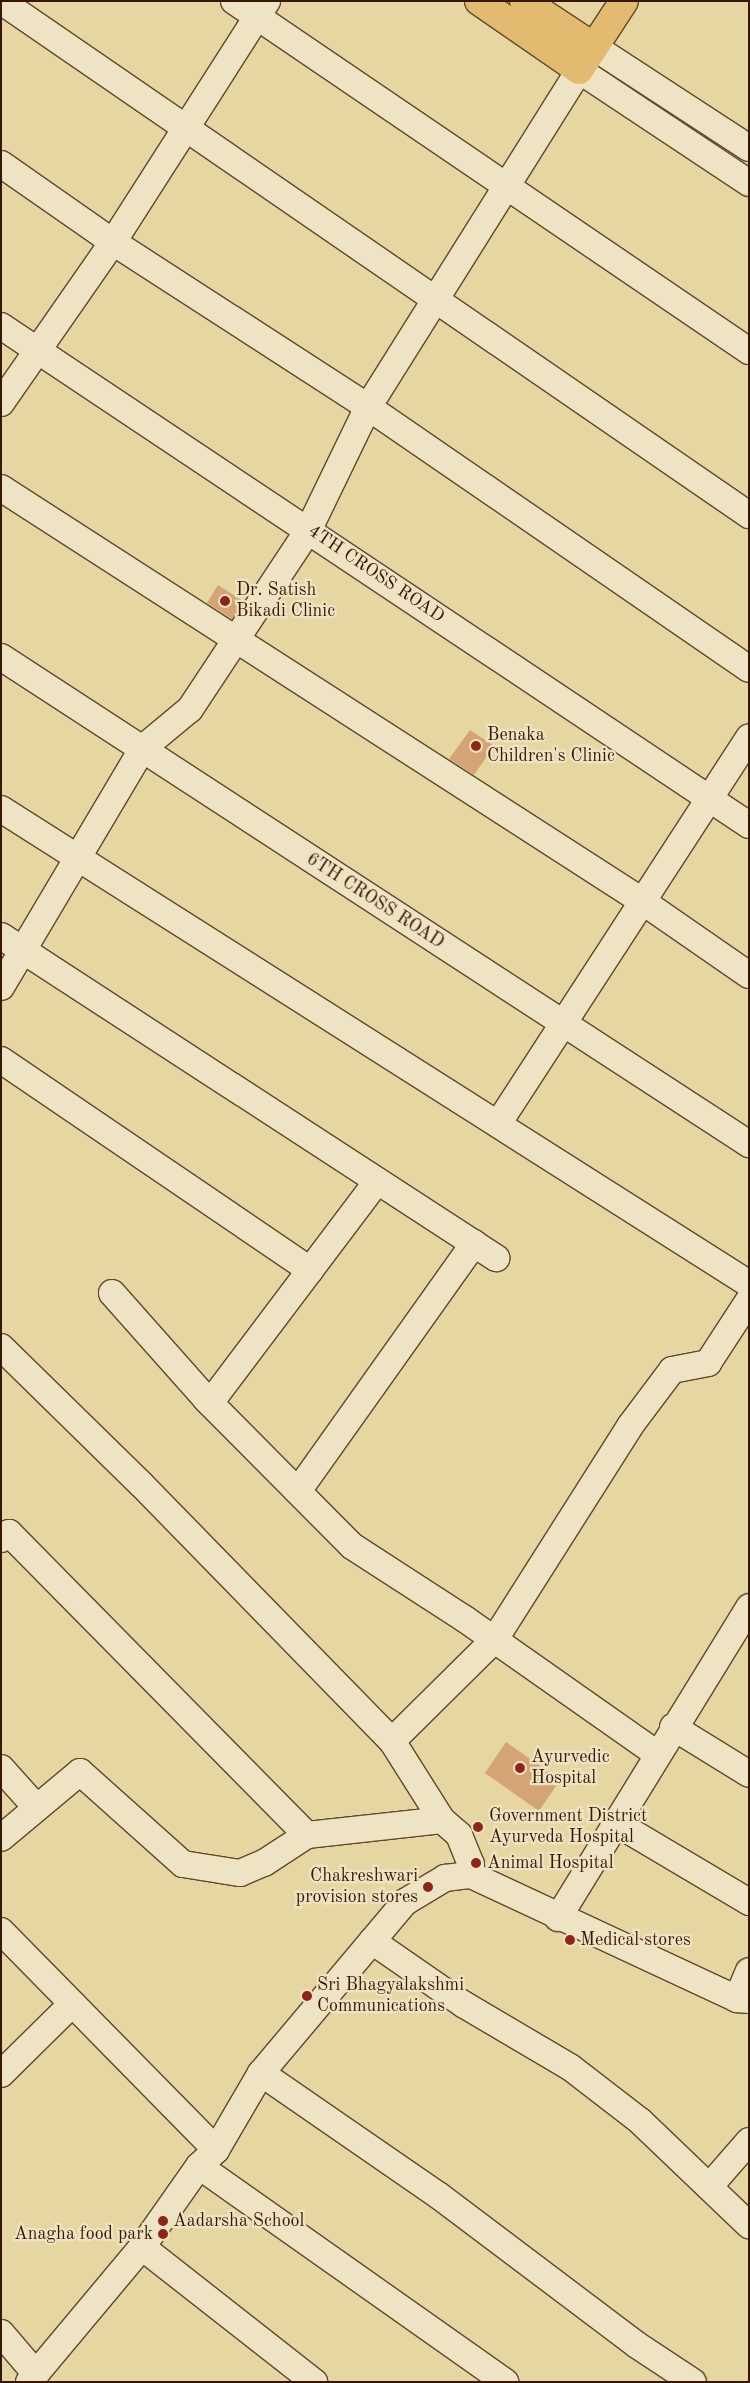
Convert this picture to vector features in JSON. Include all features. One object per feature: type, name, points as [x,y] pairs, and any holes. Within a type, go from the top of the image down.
[{"type":"main road","points":[[479,1],[579,70],[624,1]]},
{"type":"main road","points":[[524,1],[594,47]]},
{"type":"street","points":[[2,1],[749,515]]},
{"type":"street","points":[[234,1],[262,9],[508,185],[749,351]]},
{"type":"street","points":[[1,403],[36,350],[113,242],[262,9]]},
{"type":"street","points":[[594,47],[749,148]]},
{"type":"street","points":[[1,987],[143,748],[190,709],[309,529],[368,407],[579,70],[749,183]]},
{"type":"street","points":[[1,164],[113,242],[368,407],[749,669]]},
{"type":"street","name":"4TH CROSS ROAD","points":[[1,326],[309,529],[749,825]]},
{"type":"street","points":[[1,488],[238,638],[642,901],[749,975]]},
{"type":"street","name":"6TH CROSS ROAD","points":[[1,657],[143,748],[562,1025],[749,1144]]},
{"type":"street","points":[[498,1124],[749,737]]},
{"type":"street","points":[[1,809],[79,856],[748,1285],[708,1363],[672,1370],[630,1426],[494,1640],[392,1741]]},
{"type":"street","points":[[1,936],[24,949],[496,1258]]},
{"type":"street","points":[[1,1060],[310,1270]]},
{"type":"street","points":[[210,1403],[377,1180]]},
{"type":"street","points":[[298,1491],[474,1243]]},
{"type":"street","points":[[112,1293],[210,1403],[352,1546],[494,1640],[657,1754]]},
{"type":"street","points":[[1,1347],[141,1484],[392,1741],[442,1820],[459,1836],[471,1864],[471,1875]]},
{"type":"street","points":[[1,1539],[9,1533],[306,1835]]},
{"type":"street","points":[[558,1918],[673,1727],[740,1638],[749,1607]]},
{"type":"street","points":[[673,1727],[749,1774]]},
{"type":"street","points":[[1,1768],[36,1807]]},
{"type":"street","points":[[1,1838],[80,1772],[183,1864],[226,1872],[240,1873],[264,1863],[306,1835],[442,1820]]},
{"type":"street","points":[[616,1822],[749,1902]]},
{"type":"street","points":[[1,2333],[32,2378],[142,2246],[207,2158],[261,2073],[405,1902],[445,1878],[471,1875],[558,1918],[743,1999],[749,1971]]},
{"type":"street","points":[[1,1931],[72,2004],[207,2158],[505,2382]]},
{"type":"street","points":[[372,1940],[462,2004],[570,2067],[640,2121],[749,2225]]},
{"type":"street","points":[[3,2069],[72,2004]]},
{"type":"street","points":[[261,2073],[438,2195],[637,2345],[693,2382]]},
{"type":"street","points":[[709,2187],[749,2141]]},
{"type":"street","points":[[142,2246],[314,2382]]},
{"type":"building","points":[[218,585],[243,601],[232,619],[207,603]]},
{"type":"building","points":[[470,730],[494,746],[474,775],[449,759]]},
{"type":"building","points":[[506,1742],[560,1780],[539,1811],[485,1773]]},
{"type":"place","name":"Dr. Satish Bikadi Clinic","points":[[225,601]]},
{"type":"place","name":"Benaka Children's Clinic","points":[[476,746]]},
{"type":"place","name":"Ayurvedic Hospital","points":[[520,1768]]},
{"type":"place","name":"Government District Ayurveda Hospital","points":[[478,1827]]},
{"type":"place","name":"Animal Hospital","points":[[476,1863]]},
{"type":"place","name":"Chakreshwari provision stores","points":[[428,1887]]},
{"type":"place","name":"Medical stores","points":[[570,1940]]},
{"type":"place","name":"Sri Bhagyalakshmi Communications","points":[[307,1996]]},
{"type":"place","name":"Aadarsha School","points":[[163,2221]]},
{"type":"place","name":"Anagha food park","points":[[163,2234]]}]
